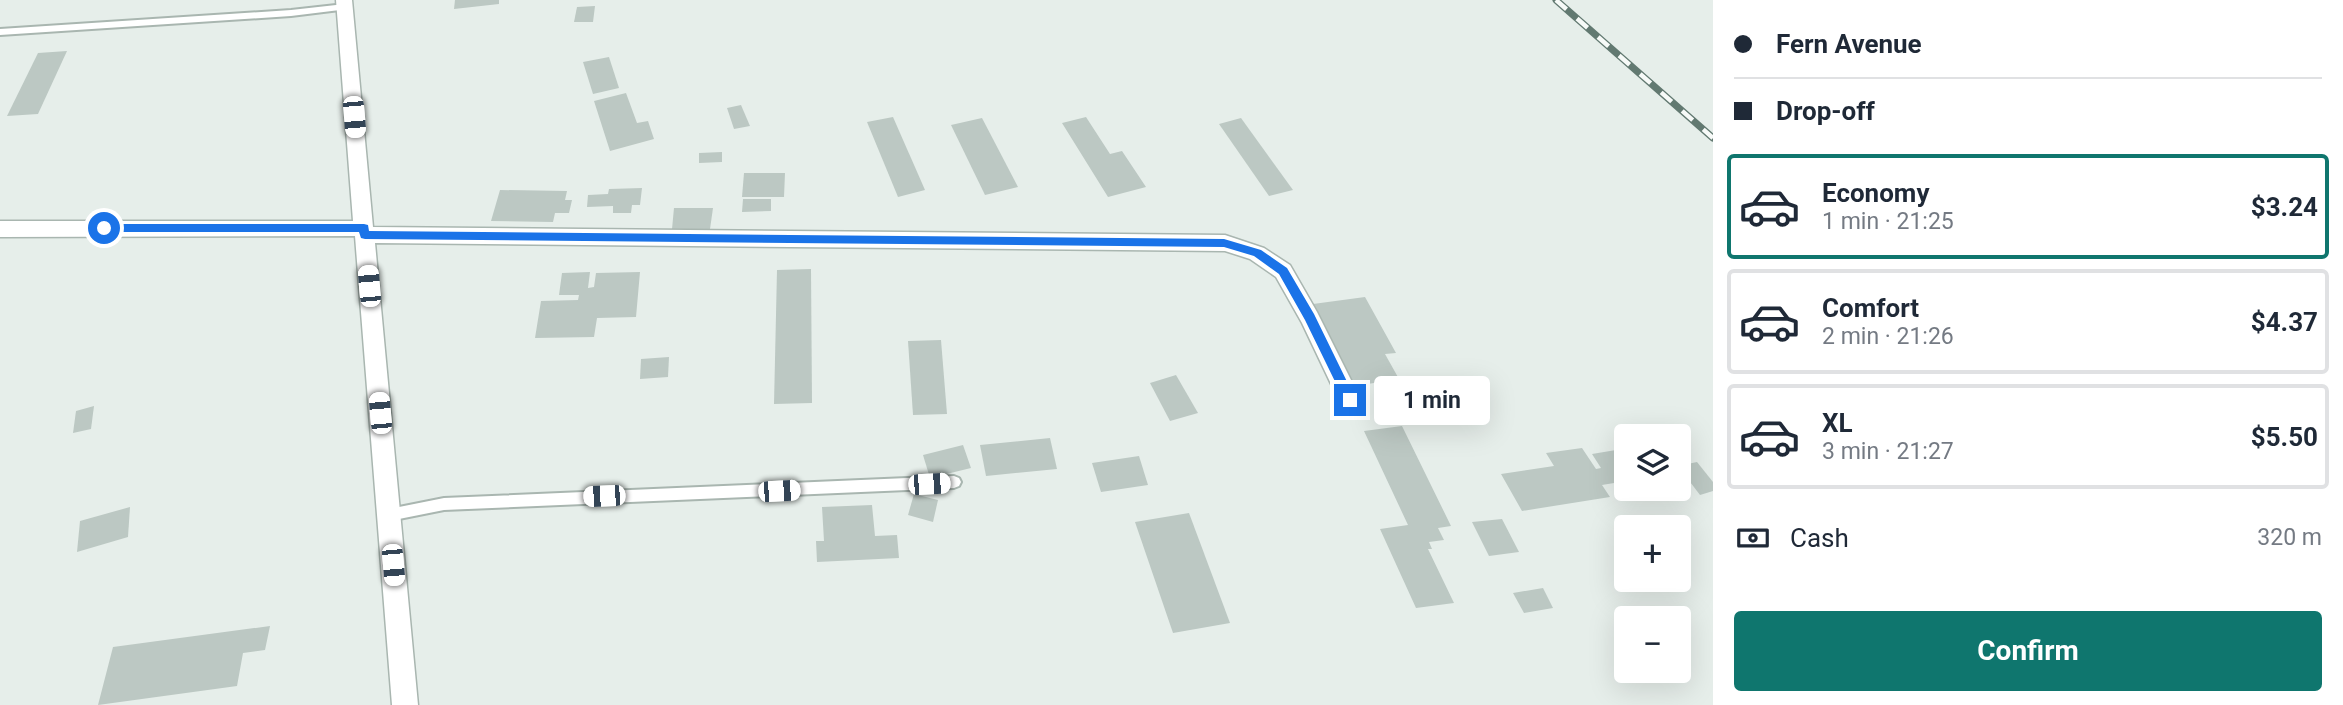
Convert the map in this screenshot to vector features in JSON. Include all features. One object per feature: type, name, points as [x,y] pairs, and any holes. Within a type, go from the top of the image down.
[{"type":"street","points":[[344,3],[405,705]]},
{"type":"street","points":[[0,229],[364,231],[1224,243],[1257,253],[1283,271],[1310,317],[1350,400]]},
{"type":"lane","points":[[0,32],[277,14],[344,3]]},
{"type":"lane","points":[[389,515],[444,504],[954,482]]},
{"type":"building","points":[[455,0],[499,0],[499,4],[454,9]]},
{"type":"building","points":[[595,6],[593,22],[574,22],[577,7]]},
{"type":"building","points":[[67,51],[38,114],[7,116],[38,53]]},
{"type":"building","points":[[609,57],[619,88],[593,94],[583,62]]},
{"type":"building","points":[[626,93],[637,123],[648,121],[654,139],[610,151],[594,101]]},
{"type":"building","points":[[741,105],[750,126],[734,129],[727,108]]},
{"type":"building","points":[[893,117],[925,190],[898,197],[867,122]]},
{"type":"building","points":[[1086,117],[1110,154],[1122,151],[1146,187],[1108,197],[1062,123]]},
{"type":"building","points":[[982,118],[1018,187],[985,195],[951,125]]},
{"type":"building","points":[[1241,118],[1293,190],[1269,196],[1219,124]]},
{"type":"building","points":[[722,152],[722,162],[699,163],[699,153]]},
{"type":"building","points":[[744,173],[785,173],[784,197],[742,197]]},
{"type":"building","points":[[642,188],[640,205],[632,205],[631,213],[613,213],[613,206],[587,207],[588,195],[608,194],[609,189]]},
{"type":"building","points":[[500,190],[567,191],[565,200],[572,200],[569,213],[555,213],[553,222],[491,221]]},
{"type":"building","points":[[743,199],[771,199],[771,211],[742,212]]},
{"type":"building","points":[[674,208],[713,208],[710,229],[672,229]]},
{"type":"building","points":[[811,269],[812,403],[774,404],[777,270]]},
{"type":"building","points":[[590,272],[588,288],[594,287],[596,273],[640,272],[636,317],[597,318],[594,337],[535,338],[541,301],[578,300],[579,295],[559,295],[562,273]]},
{"type":"building","points":[[1365,297],[1396,353],[1385,354],[1399,379],[1355,386],[1313,304]]},
{"type":"building","points":[[941,340],[947,414],[913,415],[908,341]]},
{"type":"building","points":[[669,357],[668,377],[640,379],[641,359]]},
{"type":"building","points":[[1176,375],[1198,413],[1170,421],[1150,383]]},
{"type":"building","points":[[94,406],[91,429],[73,433],[76,411]]},
{"type":"building","points":[[1402,426],[1451,526],[1438,528],[1444,540],[1429,542],[1432,549],[1428,549],[1454,603],[1416,608],[1380,529],[1408,525],[1364,431]]},
{"type":"building","points":[[1050,438],[1057,469],[986,476],[980,445]]},
{"type":"building","points":[[963,445],[971,468],[930,478],[923,455]]},
{"type":"building","points":[[1582,448],[1596,469],[1601,468],[1592,454],[1614,450],[1614,483],[1602,485],[1610,497],[1522,511],[1501,474],[1554,466],[1546,453]]},
{"type":"building","points":[[1139,456],[1148,485],[1101,492],[1092,463]]},
{"type":"building","points":[[1697,462],[1713,482],[1713,491],[1700,495],[1691,483],[1691,463]]},
{"type":"building","points":[[914,494],[938,500],[933,522],[908,515]]},
{"type":"building","points":[[872,505],[875,536],[897,535],[899,558],[817,562],[816,541],[824,541],[822,507]]},
{"type":"building","points":[[130,507],[128,537],[77,552],[80,521]]},
{"type":"building","points":[[1189,513],[1230,623],[1173,633],[1135,522]]},
{"type":"building","points":[[1502,519],[1519,552],[1489,556],[1472,522]]},
{"type":"building","points":[[1543,588],[1553,608],[1524,613],[1513,593]]},
{"type":"building","points":[[270,626],[265,650],[243,653],[237,686],[98,705],[113,647]]},
{"type":"railway","points":[[1556,0],[1713,138]]},
{"type":"route","points":[[104,228],[364,228],[365,235],[1224,243],[1257,253],[1283,271],[1310,317],[1350,400]]}]
